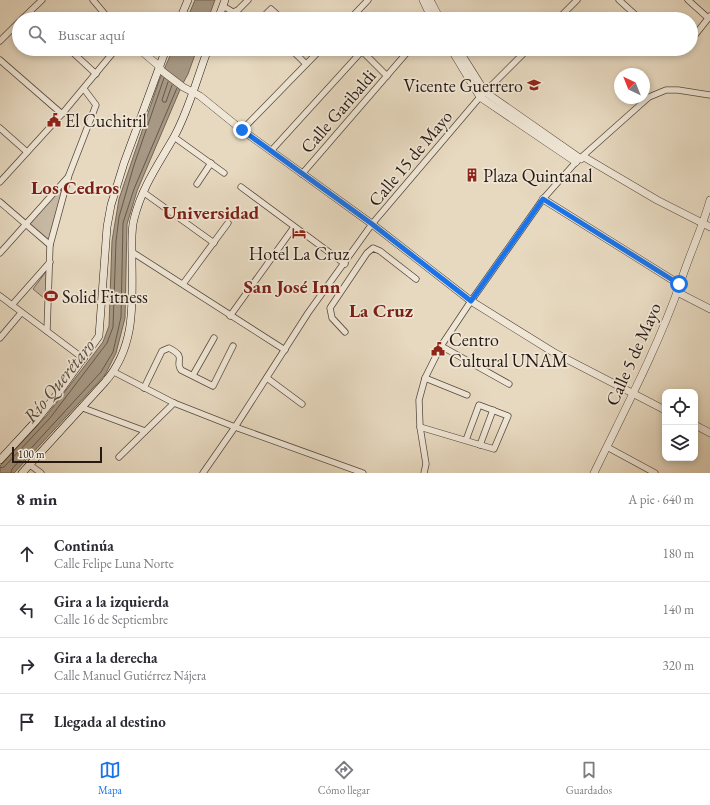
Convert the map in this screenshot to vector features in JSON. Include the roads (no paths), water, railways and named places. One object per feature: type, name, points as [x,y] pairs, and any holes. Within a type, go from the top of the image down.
[{"type":"street","points":[[30,12],[42,0]]},
{"type":"street","points":[[93,0],[103,12]]},
{"type":"street","points":[[183,12],[188,0]]},
{"type":"street","points":[[224,3],[233,12],[238,10],[248,0]]},
{"type":"street","points":[[357,12],[368,0]]},
{"type":"street","points":[[423,0],[432,12]]},
{"type":"street","points":[[430,0],[434,12]]},
{"type":"street","points":[[565,12],[577,0]]},
{"type":"street","points":[[619,0],[632,12]]},
{"type":"street","points":[[688,0],[709,17],[698,31]]},
{"type":"street","points":[[0,41],[12,29]]},
{"type":"street","points":[[77,56],[96,74]]},
{"type":"street","points":[[0,182],[84,89],[110,56]]},
{"type":"street","points":[[147,56],[183,87],[193,91],[270,151],[372,224],[471,301],[554,352],[662,408]]},
{"type":"street","points":[[2,455],[35,422],[94,345],[100,330],[107,227],[111,206],[124,162],[164,56]]},
{"type":"street","points":[[22,473],[83,408],[114,372],[123,356],[132,320],[132,252],[134,220],[143,192],[154,168],[174,137],[206,56]]},
{"type":"street","points":[[298,56],[306,64]]},
{"type":"street","points":[[242,130],[306,64],[312,56]]},
{"type":"street","points":[[270,151],[356,56]]},
{"type":"street","points":[[367,56],[387,76]]},
{"type":"street","name":"Calle Garibaldi","points":[[302,174],[404,56]]},
{"type":"street","points":[[455,56],[482,95],[580,159],[707,226]]},
{"type":"street","points":[[462,56],[482,95]]},
{"type":"street","name":"Calle 15 de Mayo","points":[[203,473],[235,427],[308,313],[345,264],[372,224],[482,95],[521,56]]},
{"type":"street","points":[[0,60],[62,114]]},
{"type":"street","points":[[47,331],[50,245],[70,175],[96,105],[84,89]]},
{"type":"street","points":[[424,473],[426,464],[420,427],[419,400],[425,378],[441,346],[543,199],[580,159],[649,97],[666,90],[678,90],[710,95]]},
{"type":"street","points":[[0,128],[27,152]]},
{"type":"street","points":[[174,137],[224,173]]},
{"type":"street","points":[[197,184],[211,163]]},
{"type":"street","points":[[0,253],[70,175]]},
{"type":"street","points":[[241,187],[345,264]]},
{"type":"street","points":[[143,192],[214,243]]},
{"type":"street","points":[[543,199],[710,309]]},
{"type":"street","name":"Calle 5 de Mayo","points":[[594,473],[634,394],[678,288],[707,226],[710,200]]},
{"type":"street","points":[[0,202],[50,245]]},
{"type":"street","points":[[183,284],[228,223]]},
{"type":"street","points":[[230,316],[294,227]]},
{"type":"street","points":[[345,332],[330,315],[330,308],[367,253],[373,248],[380,251],[416,279]]},
{"type":"street","points":[[132,252],[285,350]]},
{"type":"street","points":[[12,305],[50,262]]},
{"type":"street","points":[[328,286],[339,293]]},
{"type":"street","points":[[0,296],[84,359]]},
{"type":"street","points":[[0,338],[21,313]]},
{"type":"street","points":[[193,375],[214,338]]},
{"type":"street","points":[[144,388],[162,351],[169,348],[179,355],[179,367],[212,386],[233,346]]},
{"type":"street","points":[[441,346],[509,384]]},
{"type":"street","points":[[114,372],[174,403],[235,427],[363,473]]},
{"type":"street","points":[[267,378],[302,404]]},
{"type":"street","points":[[425,378],[467,395]]},
{"type":"street","points":[[119,457],[174,403]]},
{"type":"street","points":[[420,427],[494,449],[508,416],[479,405],[466,440]]},
{"type":"street","points":[[83,408],[145,431]]},
{"type":"street","points":[[480,445],[493,410]]},
{"type":"street","points":[[698,427],[710,433]]},
{"type":"street","points":[[607,447],[655,473]]},
{"type":"street","points":[[30,465],[41,473]]},
{"type":"water","points":[[195,0],[215,0],[211,12],[190,12]]},
{"type":"water","points":[[170,56],[194,56],[137,191],[127,224],[125,318],[116,353],[105,375],[14,473],[0,473],[0,466],[47,415],[103,342],[109,326],[112,241],[119,199],[159,81]]},
{"type":"place","name":"Vicente Guerrero","points":[[534,85]]},
{"type":"place","name":"El Cuchitril","points":[[54,120]]},
{"type":"place","name":"Plaza Quintanal","points":[[472,175]]},
{"type":"place","name":"Hotel La Cruz","points":[[299,233]]},
{"type":"place","name":"Solid Fitness","points":[[51,296]]},
{"type":"place","name":"Centro Cultural UNAM","points":[[438,349]]},
{"type":"district","name":"Los Cedros","points":[[75,187]]},
{"type":"district","name":"Universidad","points":[[211,212]]},
{"type":"district","name":"San José Inn","points":[[292,286]]},
{"type":"district","name":"La Cruz","points":[[381,310]]},
{"type":"water label","name":"Río Querétaro","points":[[59,381]]}]
